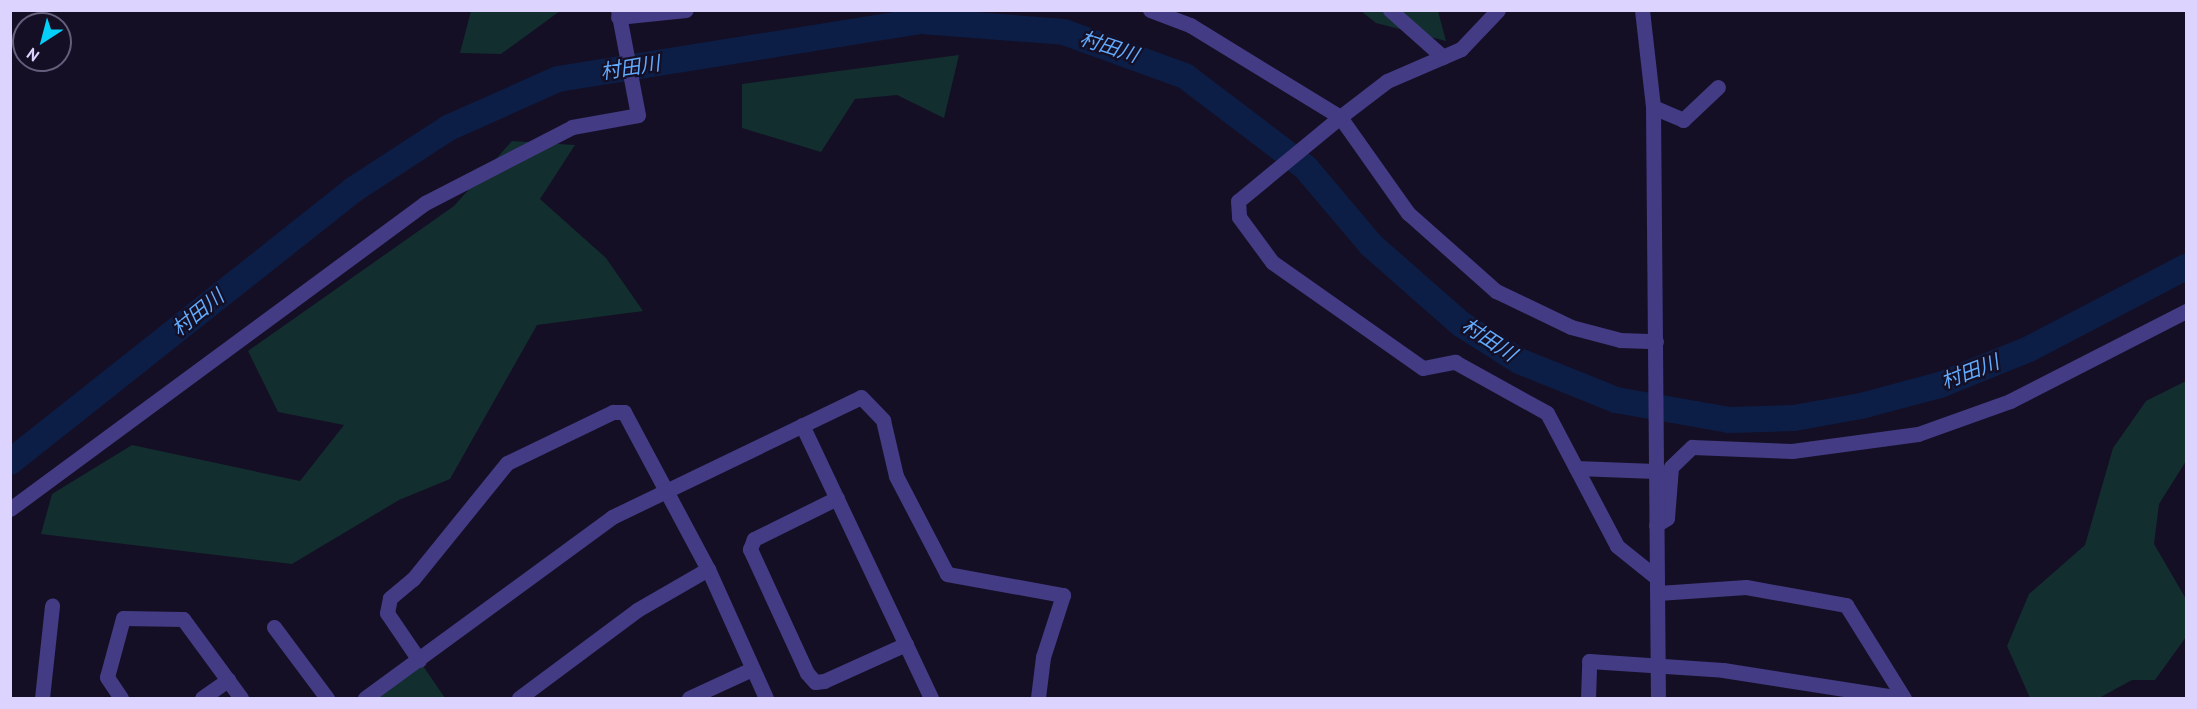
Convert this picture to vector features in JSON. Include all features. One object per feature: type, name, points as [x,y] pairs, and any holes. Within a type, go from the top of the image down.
[{"type":"street","points":[[10,509],[425,203],[572,127],[638,115],[618,14],[686,10]]},
{"type":"street","points":[[1150,10],[1190,25],[1340,117],[1408,213],[1496,291],[1571,327],[1620,340],[1656,341]]},
{"type":"street","points":[[1390,10],[1443,57]]},
{"type":"street","points":[[1498,10],[1461,49],[1387,81],[1340,117],[1263,183],[1238,201],[1239,217],[1272,261],[1423,368],[1455,362],[1547,413],[1617,546],[1657,586],[1746,587],[1846,605],[1903,699]]},
{"type":"street","points":[[1642,10],[1653,107],[1658,699]]},
{"type":"street","points":[[1653,107],[1683,120],[1718,87]]},
{"type":"street","points":[[1656,525],[1666,518],[1671,467],[1692,447],[1792,451],[1918,434],[2010,400],[2187,311]]},
{"type":"street","points":[[365,699],[612,517],[666,488],[861,397],[870,401],[883,420],[896,476],[947,574],[1063,595],[1043,657],[1038,699]]},
{"type":"street","points":[[419,660],[386,604],[413,579],[507,463],[613,412],[624,412],[708,569],[766,699]]},
{"type":"street","points":[[802,425],[931,699]]},
{"type":"street","points":[[1576,468],[1655,471]]},
{"type":"street","points":[[837,498],[754,539],[750,549],[807,673],[815,682],[824,681],[906,644]]},
{"type":"street","points":[[519,699],[637,610],[708,569]]},
{"type":"street","points":[[42,698],[52,606]]},
{"type":"street","points":[[121,699],[107,677],[123,618],[183,619],[241,699]]},
{"type":"street","points":[[274,627],[327,699]]},
{"type":"street","points":[[1588,699],[1589,661],[1657,668],[1723,670],[1903,699]]},
{"type":"street","points":[[689,699],[752,669]]},
{"type":"street","points":[[202,699],[228,680]]},
{"type":"green space","points":[[471,10],[560,11],[501,54],[460,53]]},
{"type":"green space","points":[[1361,11],[1438,11],[1446,41],[1376,23]]},
{"type":"green space","points":[[959,55],[944,118],[897,95],[855,99],[821,152],[742,128],[742,84]]},
{"type":"green space","points":[[512,141],[575,145],[540,199],[606,258],[643,311],[537,325],[450,479],[399,500],[292,564],[41,534],[52,494],[132,445],[300,481],[344,425],[278,412],[248,351],[454,206]]},
{"type":"green space","points":[[2186,381],[2186,461],[2159,504],[2154,544],[2186,599],[2186,637],[2155,680],[2132,680],[2099,698],[2030,698],[2007,646],[2029,594],[2085,545],[2113,448],[2146,401]]},
{"type":"green space","points":[[419,660],[445,698],[364,698]]},
{"type":"waterway","name":"村田川","points":[[10,462],[353,190],[448,128],[558,79],[922,21],[1064,32],[1185,76],[1306,168],[1371,245],[1461,324],[1519,361],[1616,400],[1729,420],[1794,418],[1861,406],[1940,385],[2029,349],[2186,267]]}]
